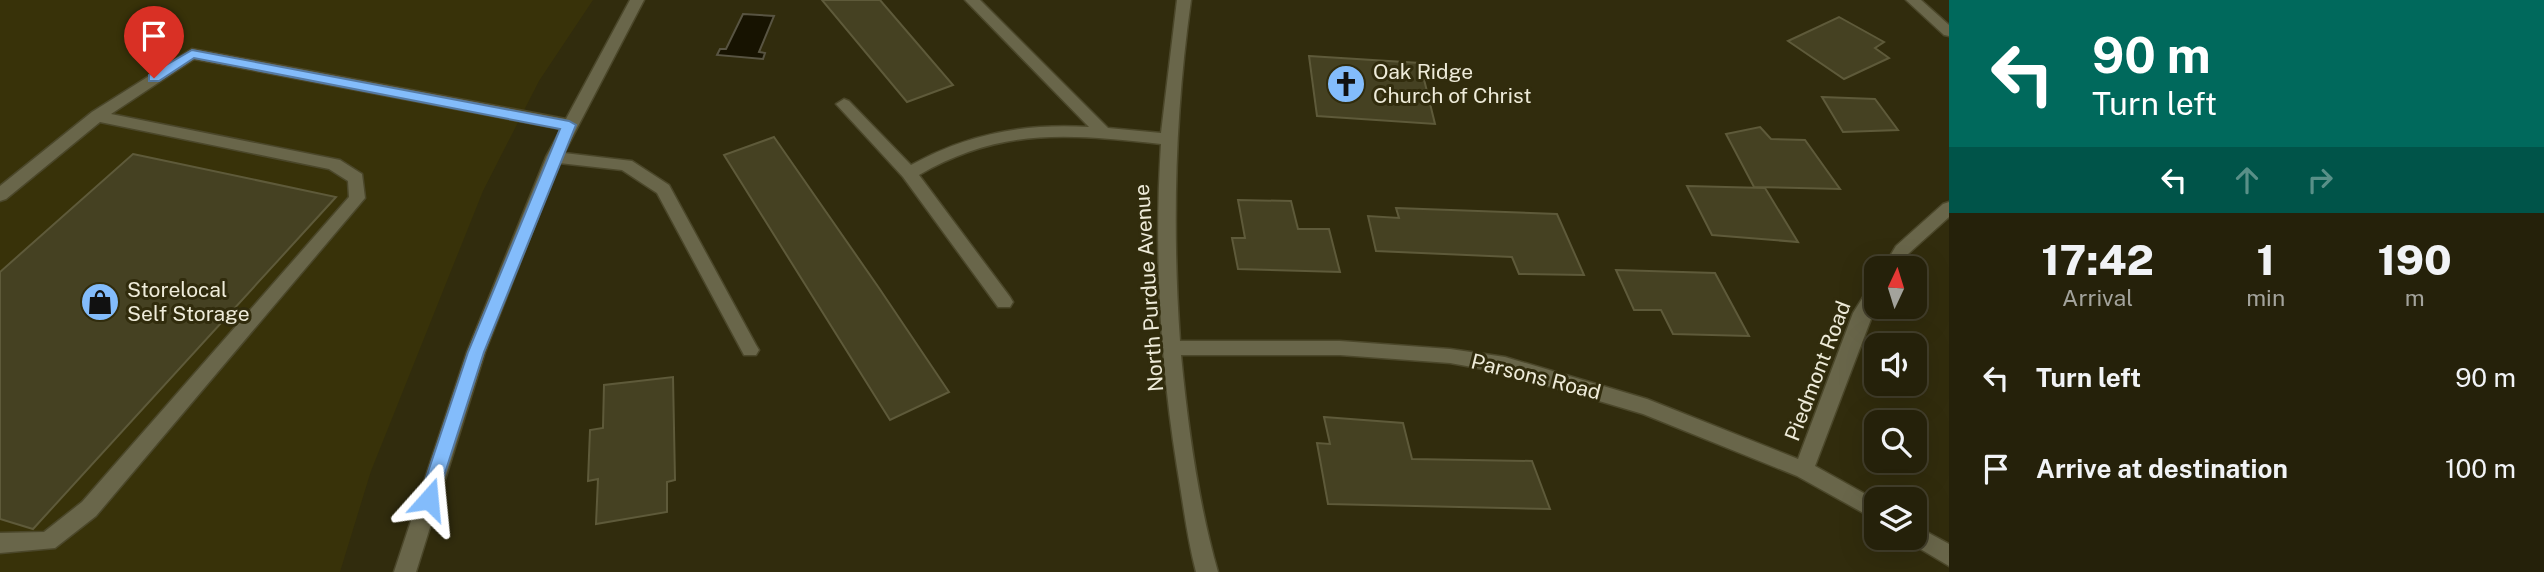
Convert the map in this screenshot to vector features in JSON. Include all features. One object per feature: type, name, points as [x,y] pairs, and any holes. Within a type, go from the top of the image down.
[{"type":"street","points":[[405,572],[476,352],[554,157],[637,0]]},
{"type":"street","points":[[972,0],[1103,132]]},
{"type":"street","name":"North Purdue Avenue","points":[[1184,0],[1166,139],[1164,178],[1171,348],[1200,547],[1207,572]]},
{"type":"street","points":[[1913,0],[1949,32]]},
{"type":"street","points":[[0,195],[97,116],[192,54],[569,125]]},
{"type":"street","points":[[844,104],[909,173],[1004,302]]},
{"type":"street","points":[[0,543],[48,541],[89,509],[358,198],[356,178],[334,164],[97,116]]},
{"type":"street","points":[[909,173],[942,155],[993,137],[1046,132],[1103,132],[1166,139]]},
{"type":"street","points":[[554,157],[626,165],[663,189],[750,350]]},
{"type":"street","points":[[1898,256],[1949,208]]},
{"type":"street","name":"Piedmont Road","points":[[1804,470],[1864,310]]},
{"type":"street","name":"Parsons Road","points":[[1171,348],[1340,348],[1450,356],[1505,365],[1647,407],[1804,470],[1864,504]]},
{"type":"street","points":[[1927,542],[1949,556]]},
{"type":"shaded area","points":[[0,0],[593,0],[539,81],[483,191],[371,471],[340,572],[0,572]]},
{"type":"shaded area","points":[[743,14],[774,16],[759,52],[765,53],[763,59],[717,55],[720,49],[726,49]]},
{"type":"building","points":[[822,0],[880,0],[953,85],[907,102]]},
{"type":"building","points":[[1839,17],[1884,42],[1875,48],[1889,58],[1844,79],[1788,41]]},
{"type":"building","points":[[1309,56],[1420,63],[1435,124],[1317,116]]},
{"type":"building","points":[[1822,97],[1875,99],[1898,130],[1843,132]]},
{"type":"building","points":[[1760,127],[1771,139],[1805,140],[1840,189],[1754,187],[1726,134]]},
{"type":"building","points":[[774,137],[949,392],[890,420],[724,155]]},
{"type":"building","points":[[133,154],[336,197],[33,529],[0,519],[0,272]]},
{"type":"building","points":[[1687,186],[1765,188],[1798,242],[1712,235]]},
{"type":"building","points":[[1238,200],[1291,201],[1298,229],[1329,229],[1340,272],[1238,269],[1232,238],[1245,238]]},
{"type":"building","points":[[1396,208],[1557,214],[1584,275],[1519,274],[1512,257],[1376,251],[1368,216],[1399,218]]},
{"type":"building","points":[[1616,270],[1715,273],[1749,336],[1673,334],[1661,310],[1634,310]]},
{"type":"building","points":[[673,377],[675,480],[667,482],[667,512],[596,524],[598,479],[588,481],[590,430],[603,428],[604,385]]},
{"type":"building","points":[[1324,417],[1403,423],[1412,459],[1532,461],[1550,509],[1328,504],[1317,443],[1330,444]]},
{"type":"place","name":"Oak Ridge Church of Christ","points":[[1346,84]]},
{"type":"place","name":"Storelocal Self Storage","points":[[100,302]]},
{"type":"route","points":[[154,78],[192,54],[569,125],[476,352],[429,499]]}]
